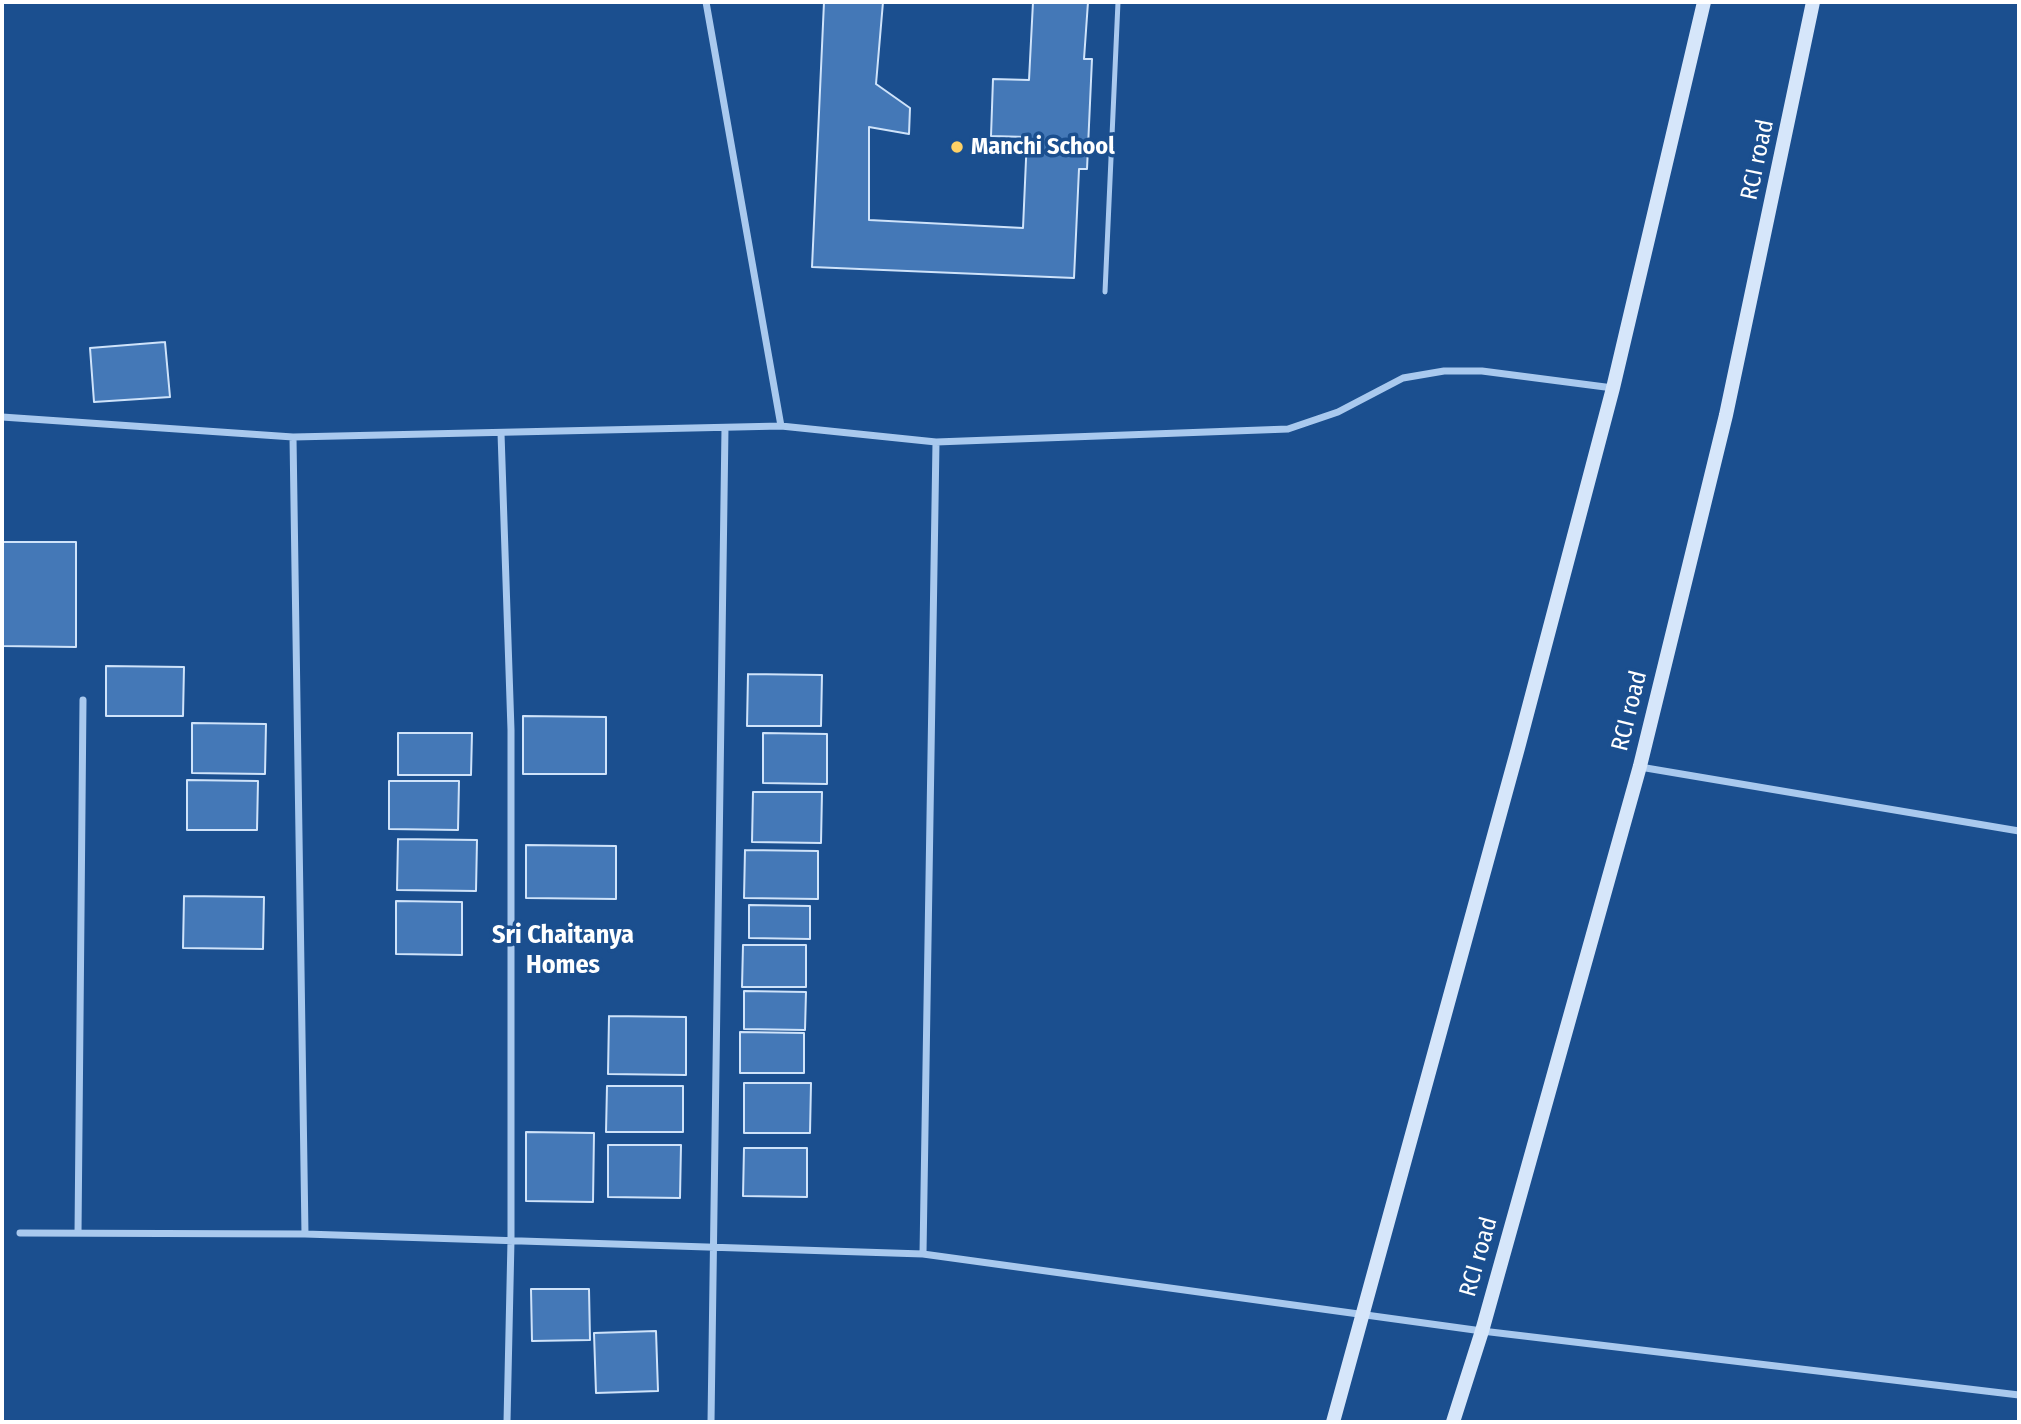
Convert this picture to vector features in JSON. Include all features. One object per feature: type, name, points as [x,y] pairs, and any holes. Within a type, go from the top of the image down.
[{"type":"main road","points":[[1333,1422],[1613,388],[1704,2]]},
{"type":"main road","name":"RCI road","points":[[1453,1422],[1482,1331],[1640,766],[1727,415],[1813,2]]},
{"type":"street","points":[[706,2],[781,426]]},
{"type":"street","points":[[2,417],[292,438],[781,426],[936,442],[1288,429],[1338,412],[1402,378],[1444,371],[1482,371],[1613,388]]},
{"type":"street","points":[[711,1422],[725,428]]},
{"type":"street","points":[[501,433],[511,730],[511,1240],[507,1422]]},
{"type":"street","points":[[292,438],[305,1234]]},
{"type":"street","points":[[923,1254],[936,442]]},
{"type":"street","points":[[78,1233],[83,700]]},
{"type":"street","points":[[1640,766],[2019,831]]},
{"type":"street","points":[[20,1233],[305,1234],[923,1254],[1482,1331],[2019,1395]]},
{"type":"lane","points":[[1105,292],[1118,2]]},
{"type":"building","points":[[824,2],[883,2],[876,84],[910,108],[909,134],[869,127],[869,220],[1023,228],[1027,137],[991,136],[993,79],[1029,80],[1033,2],[1088,2],[1084,59],[1092,59],[1087,169],[1079,169],[1074,278],[812,267]]},
{"type":"building","points":[[165,342],[170,397],[94,402],[90,348]]},
{"type":"building","points":[[2,542],[76,542],[76,647],[2,646]]},
{"type":"building","points":[[106,666],[184,667],[183,716],[106,716]]},
{"type":"building","points":[[748,674],[822,675],[821,726],[747,726]]},
{"type":"building","points":[[523,716],[606,717],[606,774],[523,774]]},
{"type":"building","points":[[192,723],[266,724],[265,774],[192,773]]},
{"type":"building","points":[[398,733],[472,733],[471,775],[398,775]]},
{"type":"building","points":[[763,733],[827,734],[827,784],[763,783]]},
{"type":"building","points":[[187,780],[258,781],[257,830],[187,830]]},
{"type":"building","points":[[389,781],[459,781],[458,830],[389,829]]},
{"type":"building","points":[[753,792],[822,792],[821,843],[752,842]]},
{"type":"building","points":[[398,839],[477,840],[476,891],[397,890]]},
{"type":"building","points":[[526,845],[616,846],[616,899],[526,898]]},
{"type":"building","points":[[745,850],[818,851],[818,899],[744,898]]},
{"type":"building","points":[[184,896],[264,897],[263,949],[183,948]]},
{"type":"building","points":[[396,901],[462,902],[462,955],[396,954]]},
{"type":"building","points":[[749,905],[810,906],[810,939],[749,938]]},
{"type":"building","points":[[743,945],[806,945],[806,987],[742,987]]},
{"type":"building","points":[[744,991],[806,992],[805,1030],[744,1029]]},
{"type":"building","points":[[609,1016],[686,1017],[686,1075],[608,1074]]},
{"type":"building","points":[[740,1032],[804,1033],[804,1073],[740,1073]]},
{"type":"building","points":[[744,1083],[811,1083],[810,1133],[744,1133]]},
{"type":"building","points":[[607,1086],[683,1086],[683,1132],[606,1132]]},
{"type":"building","points":[[526,1132],[594,1133],[593,1202],[526,1201]]},
{"type":"building","points":[[608,1145],[681,1145],[680,1198],[608,1197]]},
{"type":"building","points":[[744,1148],[807,1148],[807,1197],[743,1196]]},
{"type":"building","points":[[531,1289],[589,1289],[590,1340],[532,1341]]},
{"type":"building","points":[[656,1331],[658,1391],[596,1393],[594,1333]]},
{"type":"place","name":"Manchi School","points":[[957,147]]},
{"type":"district","name":"Sri Chaitanya Homes","points":[[563,951]]}]
